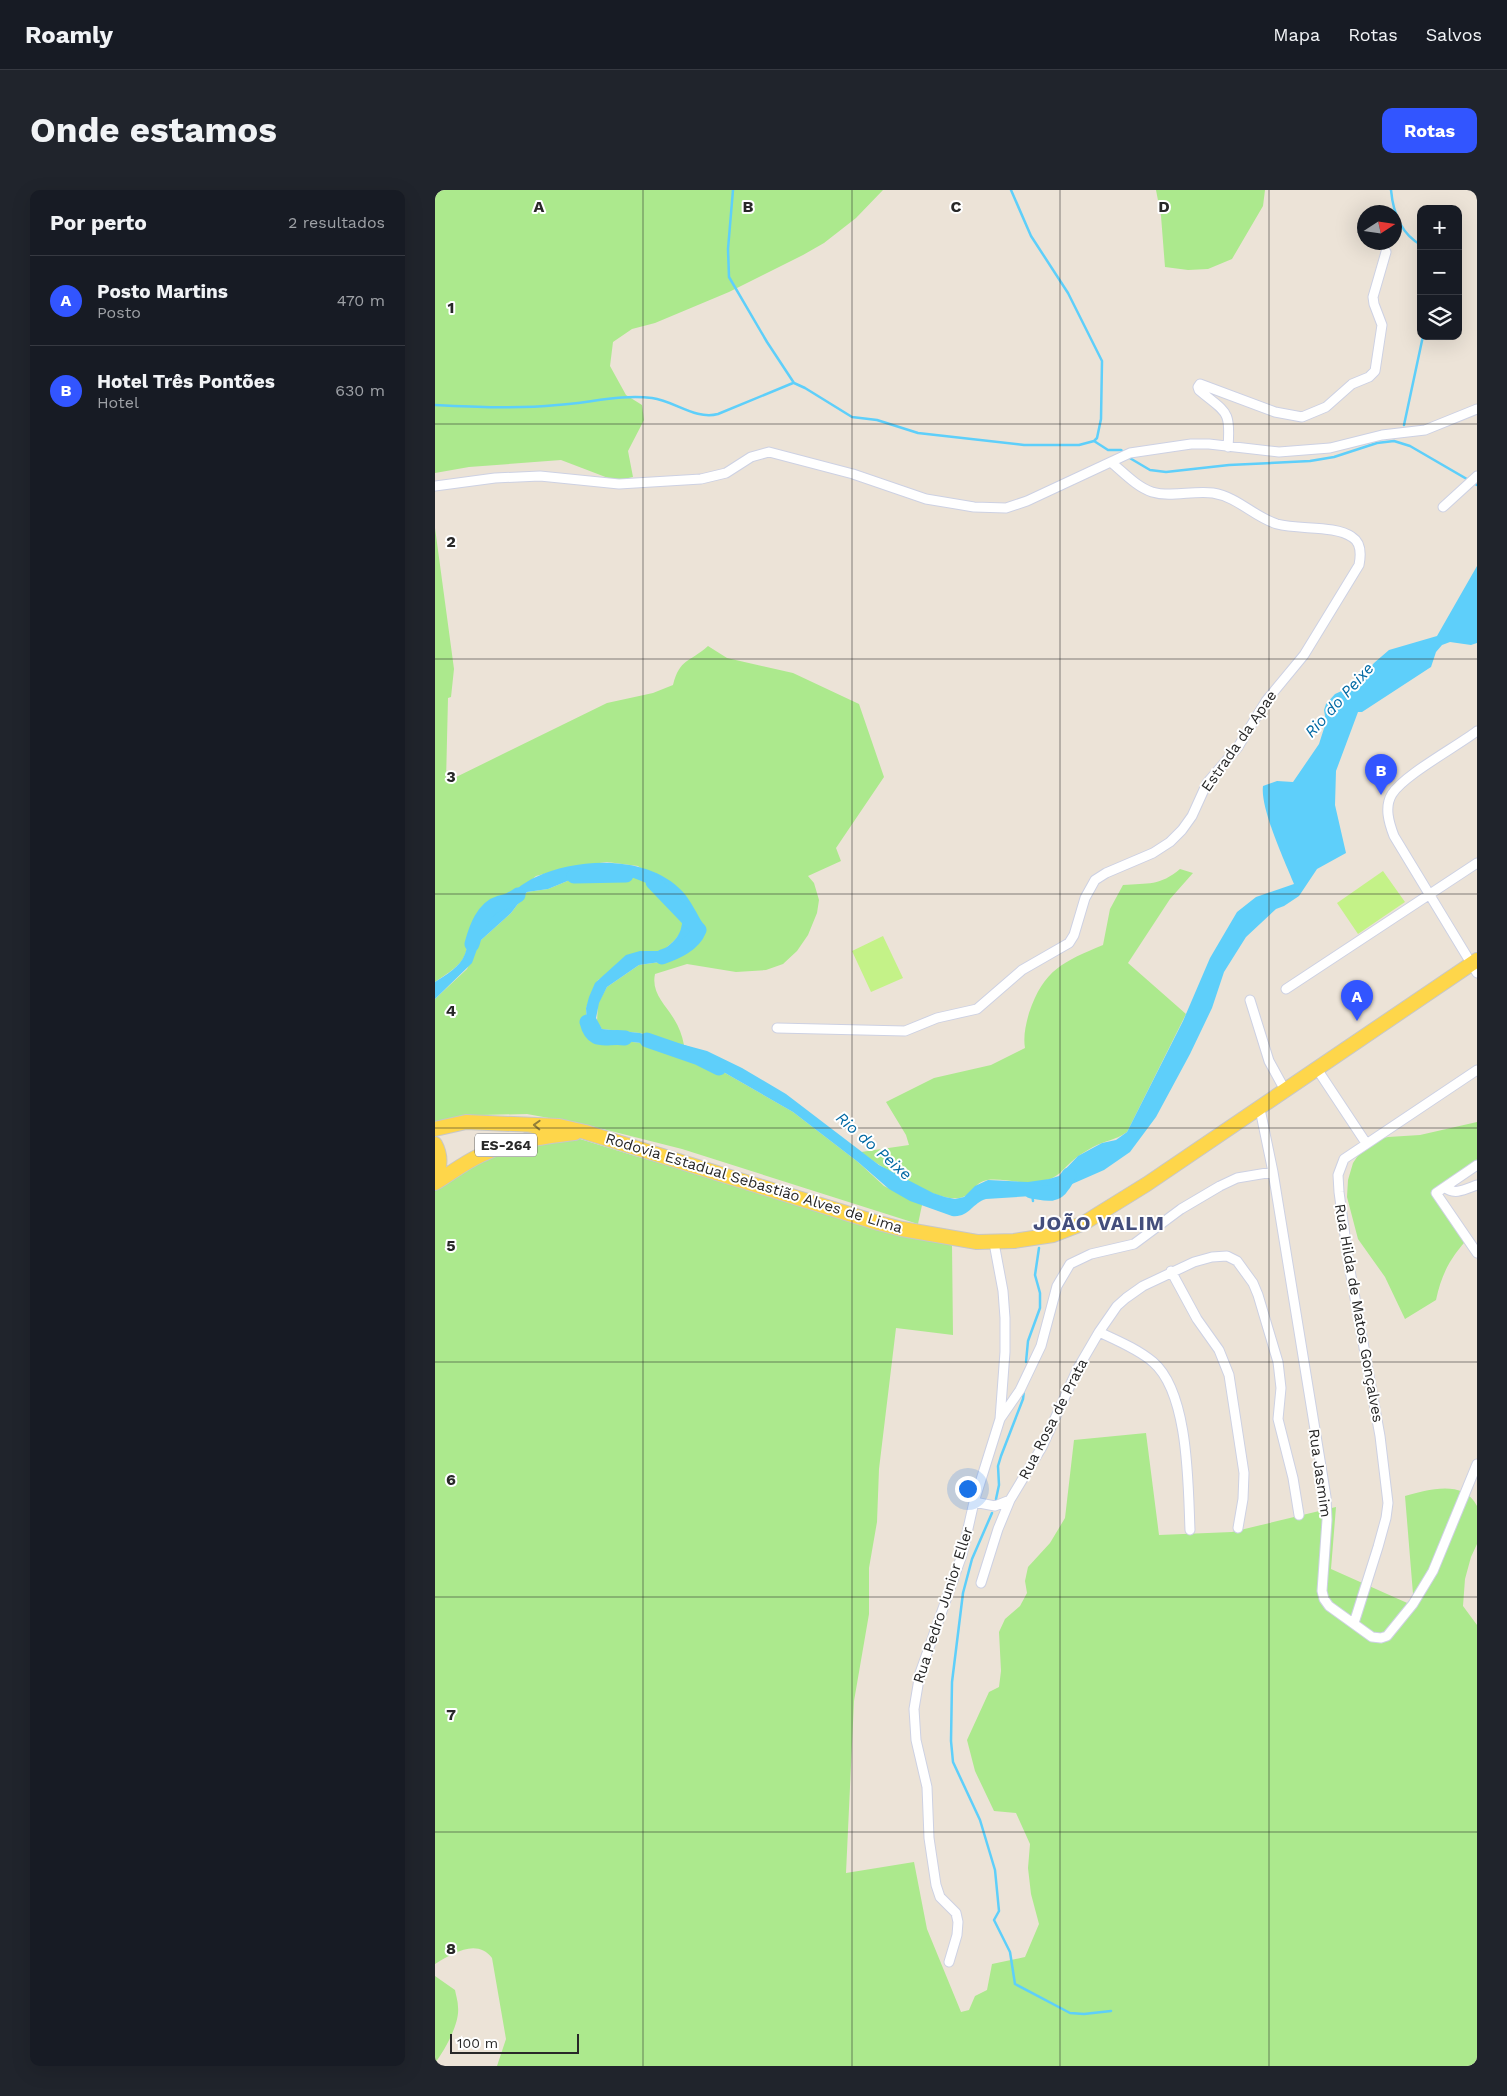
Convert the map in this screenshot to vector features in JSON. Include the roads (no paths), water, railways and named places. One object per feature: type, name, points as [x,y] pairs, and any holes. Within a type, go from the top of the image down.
[{"type":"main road","name":"Rodovia Estadual Sebastião Alves de Lima","points":[[435,1128],[466,1122],[559,1126],[585,1132],[875,1222],[959,1240],[994,1243],[1053,1235],[1084,1223],[1147,1184],[1286,1092],[1317,1069],[1475,966]]},
{"type":"main road","name":"Rodovia Estadual Sebastião Alves de Lima","points":[[435,1183],[480,1155],[505,1145],[532,1138],[585,1132]]},
{"type":"main road","points":[[435,1144],[440,1157],[438,1172],[435,1177]]},
{"type":"street","points":[[1228,447],[1229,434],[1226,415],[1222,408],[1199,390],[1200,384],[1275,412],[1302,417],[1326,407],[1352,384],[1375,371],[1382,325],[1373,304],[1373,297],[1386,252]]},
{"type":"street","points":[[435,486],[495,478],[540,476],[619,484],[701,479],[726,473],[751,457],[769,452],[853,474],[926,499],[974,507],[994,508],[1015,506],[1130,453],[1191,444],[1279,452],[1330,448],[1382,435],[1425,430],[1477,409]]},
{"type":"street","name":"Estrada da Apae","points":[[777,1028],[882,1032],[910,1030],[937,1018],[977,1009],[1022,970],[1069,943],[1074,936],[1085,898],[1095,880],[1106,873],[1153,854],[1171,842],[1193,816],[1207,783],[1239,747],[1266,701],[1304,655],[1359,565],[1361,552],[1359,544],[1351,536],[1279,524],[1257,516],[1237,501],[1214,493],[1155,493],[1137,484],[1111,463]]},
{"type":"street","points":[[1443,507],[1476,477]]},
{"type":"street","points":[[1475,966],[1393,836],[1388,821],[1388,806],[1391,795],[1403,782],[1477,732]]},
{"type":"street","points":[[1286,989],[1477,863]]},
{"type":"street","points":[[1250,1000],[1269,1061],[1286,1092]]},
{"type":"street","points":[[1317,1069],[1366,1143]]},
{"type":"street","name":"Rua Hilda de Matos Gonçalves","points":[[1354,1624],[1382,1532],[1388,1503],[1380,1436],[1349,1265],[1338,1175],[1344,1159],[1477,1070]]},
{"type":"street","name":"Rua Jasmim","points":[[1260,1109],[1273,1172],[1326,1496],[1327,1520],[1322,1591],[1327,1603],[1366,1633],[1377,1638],[1387,1636],[1433,1570],[1477,1464]]},
{"type":"street","points":[[1477,1165],[1435,1193],[1477,1253]]},
{"type":"street","points":[[999,1419],[1020,1390],[1041,1346],[1057,1286],[1070,1264],[1091,1254],[1134,1244],[1181,1209],[1237,1178],[1273,1172]]},
{"type":"street","points":[[1445,1187],[1449,1191],[1455,1192],[1477,1185]]},
{"type":"street","name":"Rua Pedro Junior Eller","points":[[949,1962],[957,1935],[958,1922],[956,1913],[943,1902],[939,1893],[931,1851],[927,1787],[914,1723],[915,1694],[943,1605],[964,1548],[974,1502],[999,1419],[1005,1352],[1005,1318],[1003,1291],[994,1243]]},
{"type":"street","name":"Rua Rosa de Prata","points":[[981,1583],[998,1529],[1010,1500],[1042,1447],[1078,1368],[1099,1332],[1126,1298],[1171,1271],[1212,1257],[1227,1256],[1237,1261],[1253,1283],[1278,1362],[1281,1388],[1278,1419],[1293,1478],[1299,1515]]},
{"type":"street","points":[[1171,1271],[1197,1319],[1219,1350],[1229,1375],[1244,1473],[1244,1493],[1238,1528]]},
{"type":"street","points":[[1099,1332],[1153,1362],[1159,1368],[1171,1390],[1179,1413],[1182,1430],[1188,1479],[1190,1530]]},
{"type":"street","points":[[974,1502],[995,1506],[1010,1500]]},
{"type":"water","points":[[1477,566],[1477,643],[1471,645],[1450,642],[1442,645],[1436,652],[1431,667],[1362,712],[1358,712],[1336,771],[1335,805],[1346,853],[1317,869],[1299,896],[1276,909],[1246,937],[1224,972],[1212,1008],[1190,1054],[1156,1117],[1130,1152],[1104,1170],[1047,1195],[986,1199],[963,1215],[952,1216],[910,1201],[889,1189],[858,1162],[793,1112],[692,1054],[665,1046],[592,1037],[587,1026],[586,1008],[595,983],[626,955],[640,951],[662,951],[673,942],[681,930],[683,911],[657,887],[631,877],[582,875],[548,889],[527,892],[511,913],[480,941],[472,963],[435,999],[435,982],[452,970],[463,959],[471,929],[484,920],[521,885],[553,870],[592,863],[613,863],[652,871],[669,880],[683,892],[703,924],[703,928],[667,961],[639,965],[607,987],[599,1003],[596,1018],[602,1029],[640,1033],[707,1051],[742,1068],[786,1094],[879,1165],[933,1193],[945,1197],[955,1199],[964,1197],[975,1186],[988,1180],[1028,1182],[1059,1176],[1078,1156],[1102,1143],[1116,1140],[1127,1132],[1183,1021],[1210,958],[1237,912],[1256,897],[1294,884],[1269,821],[1265,808],[1263,786],[1277,781],[1293,782],[1319,744],[1326,722],[1324,710],[1326,704],[1335,694],[1357,684],[1374,663],[1389,650],[1437,636]]},
{"type":"waterway","points":[[733,190],[728,249],[729,277],[767,342],[794,383],[852,417],[877,420],[918,433],[1024,445],[1079,445],[1094,441],[1097,438],[1101,419],[1102,361],[1068,293],[1031,236],[1011,190]]},
{"type":"waterway","points":[[1391,190],[1399,222],[1408,235],[1417,242]]},
{"type":"waterway","points":[[1404,425],[1422,340]]},
{"type":"waterway","points":[[435,405],[527,407],[640,397],[660,400],[693,412],[710,415],[718,414],[793,383]]},
{"type":"waterway","points":[[1094,441],[1108,450],[1121,450],[1124,453]]},
{"type":"waterway","points":[[1128,457],[1150,470],[1166,472],[1229,465],[1310,461],[1334,457],[1377,443],[1394,441],[1410,446],[1477,485]]},
{"type":"waterway","name":"Rio do Peixe","points":[[574,876],[626,875]]},
{"type":"waterway","name":"Rio do Peixe","points":[[653,882],[699,930],[688,944],[662,957]]},
{"type":"waterway","name":"Rio do Peixe","points":[[472,944],[478,926],[489,909],[518,895]]},
{"type":"waterway","name":"Rio do Peixe","points":[[587,1022],[593,1034],[597,1037],[625,1038]]},
{"type":"waterway","name":"Rio do Peixe","points":[[647,1040],[699,1058],[719,1068]]},
{"type":"waterway","name":"Rio do Peixe","points":[[1031,1191],[1056,1192],[1069,1175]]},
{"type":"waterway","points":[[1032,1193],[1033,1201]]},
{"type":"waterway","points":[[1026,1362],[1028,1341],[1040,1308],[1040,1293],[1035,1275],[1039,1248]]},
{"type":"waterway","points":[[996,1499],[999,1485],[998,1466],[1023,1399],[1024,1390]]},
{"type":"waterway","points":[[992,1513],[972,1559],[963,1593],[952,1682],[951,1741],[953,1762],[980,1820],[995,1870],[999,1911],[994,1920],[1010,1952],[1015,1984],[1070,2013],[1084,2014],[1111,2011]]},
{"type":"place","name":"Hotel Três Pontões","points":[[1381,795]]},
{"type":"place","name":"Posto Martins","points":[[1357,1021]]},
{"type":"district","name":"JOÃO VALIM","points":[[1099,1223]]}]
